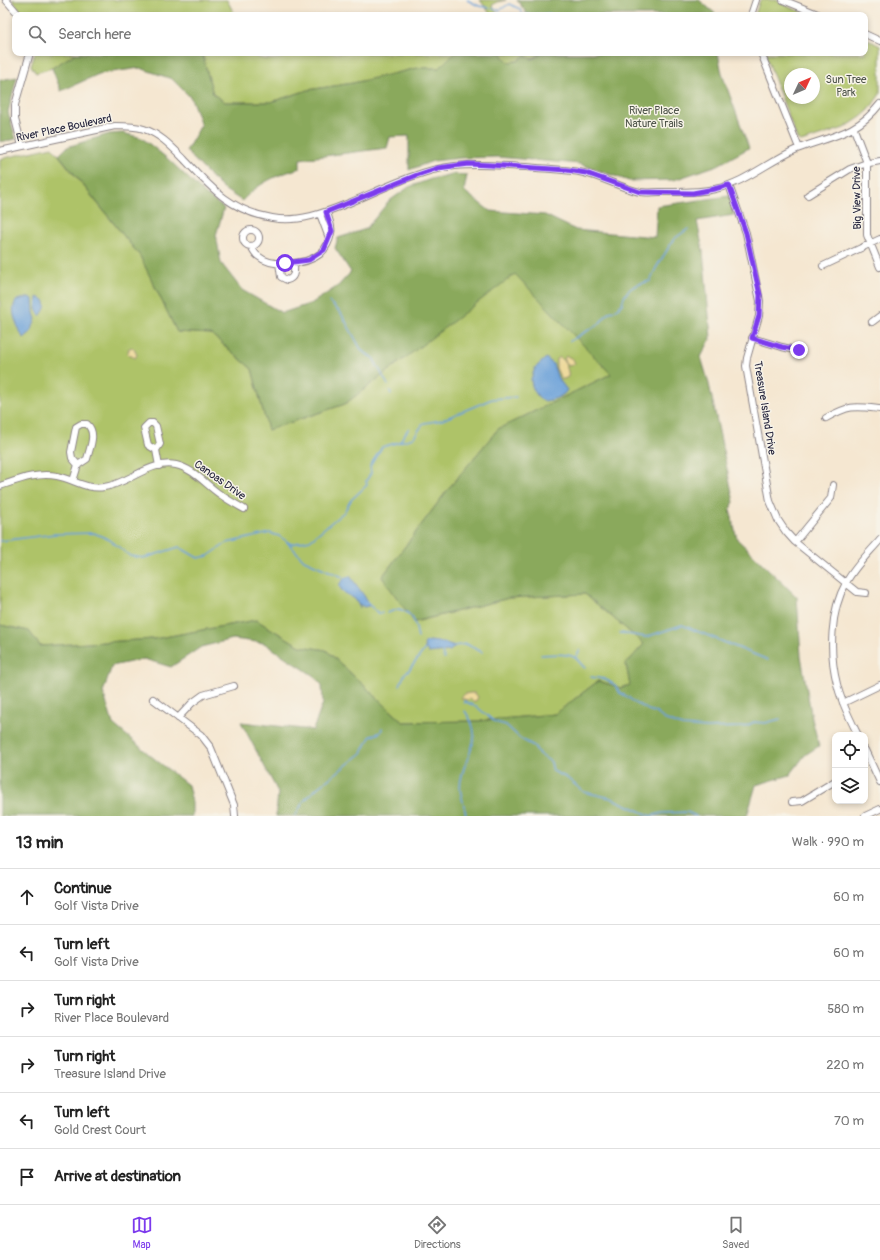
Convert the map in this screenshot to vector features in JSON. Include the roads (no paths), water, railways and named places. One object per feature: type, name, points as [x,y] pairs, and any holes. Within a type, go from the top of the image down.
[{"type":"street","points":[[6,0],[16,12]]},
{"type":"street","points":[[752,12],[756,0]]},
{"type":"street","points":[[783,0],[813,12]]},
{"type":"street","points":[[868,35],[880,41]]},
{"type":"street","points":[[22,146],[16,119],[15,105],[29,56]]},
{"type":"street","points":[[762,56],[798,148]]},
{"type":"street","name":"River Place Boulevard","points":[[0,151],[115,126],[131,126],[143,129],[162,138],[217,194],[246,211],[274,219],[294,219],[323,213],[438,168],[462,165],[490,165],[567,170],[586,173],[640,192],[693,193],[714,189],[729,185],[798,148],[854,128],[868,117],[880,104]]},
{"type":"street","name":"Big View Drive","points":[[854,128],[867,163],[868,234],[870,244],[880,267]]},
{"type":"street","points":[[808,195],[850,169],[867,163],[880,161]]},
{"type":"street","name":"Treasure Island Drive","points":[[729,185],[746,233],[760,295],[759,316],[752,338],[746,366],[770,501],[778,520],[795,542],[857,592],[866,593]]},
{"type":"street","points":[[251,246],[259,257],[265,260],[279,263],[294,263],[309,260],[321,254],[330,238],[332,231],[323,213]]},
{"type":"street","points":[[823,266],[880,239]]},
{"type":"street","points":[[279,263],[281,277],[287,280],[293,277],[294,263]]},
{"type":"street","points":[[872,322],[880,316]]},
{"type":"street","points":[[752,338],[782,347],[799,350]]},
{"type":"street","points":[[826,418],[844,408],[857,406],[880,409]]},
{"type":"street","points":[[73,481],[78,465],[87,459],[90,447],[93,433],[87,424],[81,424],[76,427],[71,452],[72,458],[78,465]]},
{"type":"street","points":[[156,450],[159,466]]},
{"type":"street","name":"Canoas Drive","points":[[0,486],[35,476],[44,475],[56,476],[94,488],[109,486],[159,466],[174,465],[192,472],[222,496],[244,509]]},
{"type":"street","points":[[795,542],[831,498],[833,485]]},
{"type":"street","points":[[857,732],[843,703],[837,685],[832,643],[834,619],[837,600],[845,583],[880,540]]},
{"type":"street","points":[[843,703],[880,684]]},
{"type":"street","points":[[178,718],[192,703],[203,695],[234,686]]},
{"type":"street","points":[[153,699],[201,735],[211,748],[234,805],[235,816]]},
{"type":"street","points":[[868,764],[880,782]]},
{"type":"street","points":[[792,802],[802,801],[832,783]]},
{"type":"street","points":[[866,816],[880,809]]},
{"type":"water","points":[[30,297],[33,299],[36,319],[31,332],[24,338],[16,323],[13,308],[17,300]]},
{"type":"water","points":[[37,297],[44,300],[45,304],[44,310],[40,316],[36,309]]},
{"type":"water","points":[[546,358],[553,364],[558,378],[567,390],[560,397],[543,401],[534,391],[531,379],[535,368]]},
{"type":"water","points":[[350,576],[365,597],[369,606],[364,607],[359,604],[360,608],[355,599],[343,592],[339,586],[346,577]]},
{"type":"water","points":[[430,641],[455,646],[450,651],[428,653],[424,644]]},
{"type":"waterway","points":[[467,0],[479,6],[500,10],[509,4],[520,9],[521,12]]},
{"type":"waterway","points":[[570,341],[599,324],[609,312],[614,311],[622,304],[628,291],[640,284],[650,281],[656,268],[674,239],[688,229]]},
{"type":"waterway","points":[[329,302],[341,313],[362,351],[373,358],[388,385]]},
{"type":"waterway","points":[[0,541],[55,534],[94,533],[110,540],[130,556],[144,558],[179,547],[198,558],[208,556],[227,543],[270,533],[279,536],[291,544],[310,540],[344,512],[351,500],[367,485],[366,481],[371,473],[370,466],[382,447],[413,438],[424,423],[442,420],[492,399],[516,397]]},
{"type":"waterway","points":[[400,441],[409,428]]},
{"type":"waterway","points":[[286,541],[304,560],[347,579]]},
{"type":"waterway","points":[[366,602],[378,613],[382,613]]},
{"type":"waterway","points":[[387,613],[399,609],[411,616],[415,624],[418,638]]},
{"type":"waterway","points":[[620,633],[646,637],[682,625],[768,660]]},
{"type":"waterway","points":[[454,646],[466,644],[482,652]]},
{"type":"waterway","points":[[400,685],[405,673],[425,649]]},
{"type":"waterway","points":[[576,657],[580,650]]},
{"type":"waterway","points":[[442,651],[444,659]]},
{"type":"waterway","points":[[541,655],[570,655],[585,668]]},
{"type":"waterway","points":[[591,677],[605,679],[615,685],[620,693],[628,697],[636,704],[655,712],[664,719],[682,726],[707,728],[740,727],[754,722],[765,723],[780,719]]},
{"type":"waterway","points":[[464,703],[464,701],[477,707],[495,722],[506,725],[521,739],[534,746],[539,754],[551,762],[553,771],[567,778],[584,792],[611,798],[651,816],[662,813],[687,812],[696,816]]},
{"type":"waterway","points":[[465,711],[474,732],[474,741],[461,777],[460,788],[466,816]]},
{"type":"waterway","points":[[295,816],[303,802],[317,788],[362,753],[370,737],[381,732],[382,728]]},
{"type":"park label","name":"Sun Tree Park","points":[[846,85]]},
{"type":"park label","name":"River Place Nature Trails","points":[[654,116]]}]
